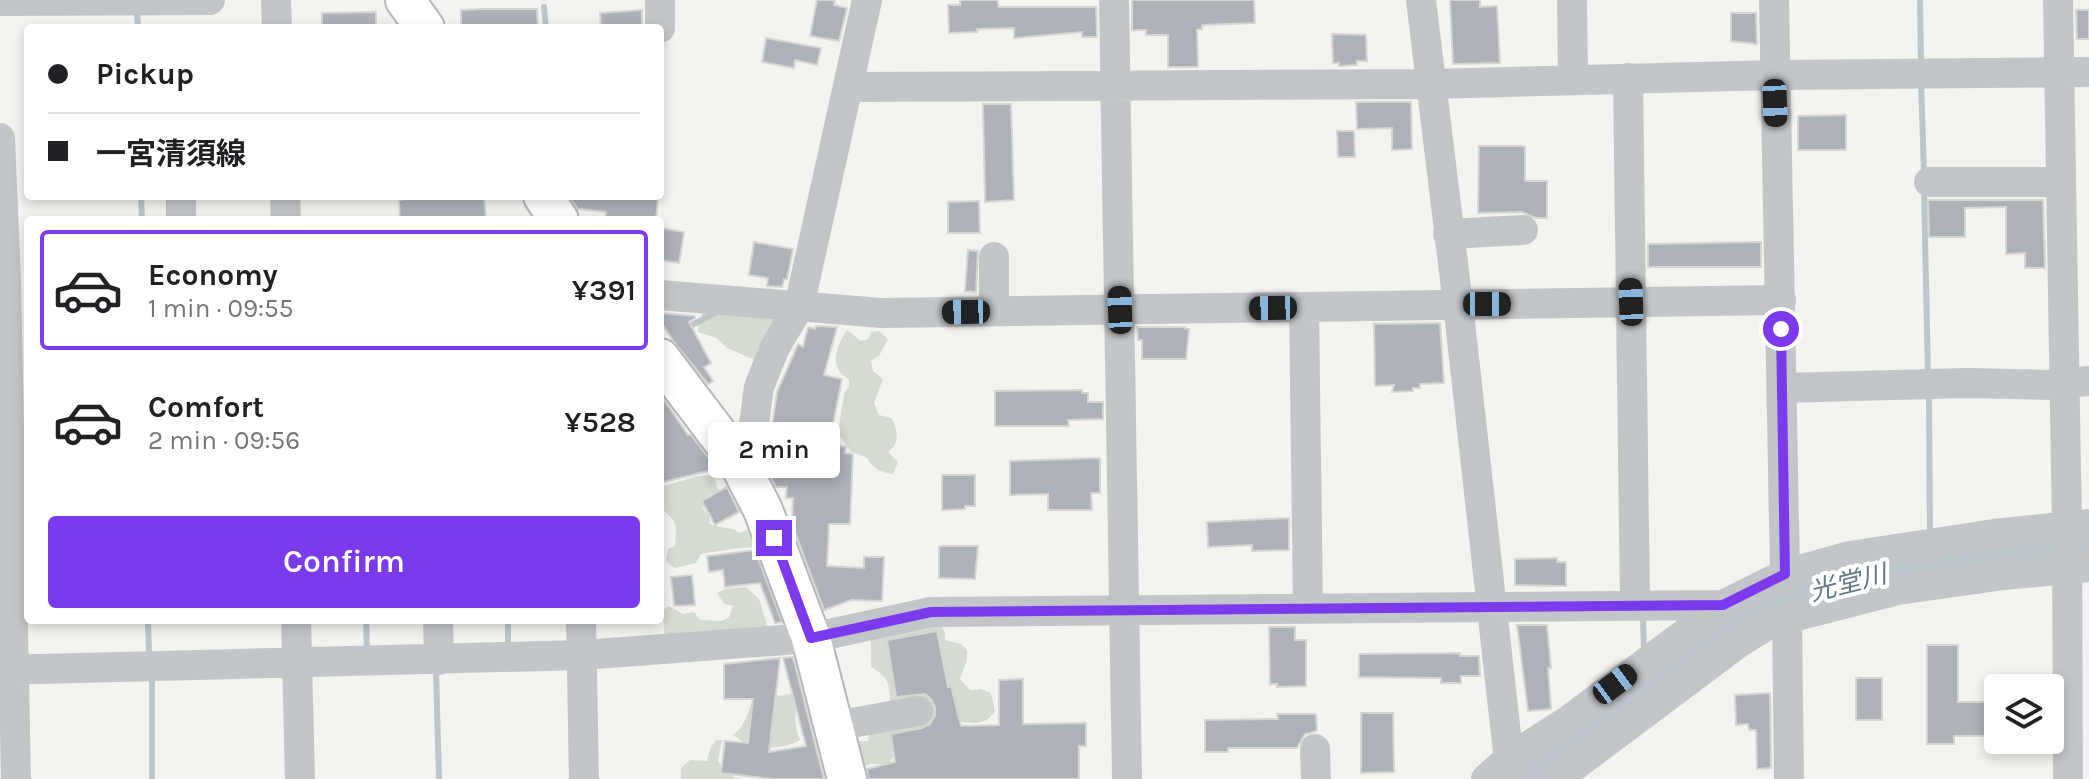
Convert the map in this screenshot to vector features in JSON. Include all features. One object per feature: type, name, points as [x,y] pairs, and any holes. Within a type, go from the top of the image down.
[{"type":"main road","points":[[405,0],[422,24]]},
{"type":"main road","points":[[664,363],[738,461],[763,510],[811,638],[847,779]]},
{"type":"street","points":[[0,1],[210,0]]},
{"type":"street","points":[[276,0],[277,24]]},
{"type":"street","points":[[660,0],[660,24]]},
{"type":"street","points":[[738,461],[751,446],[759,387],[775,347],[799,307],[867,0]]},
{"type":"street","points":[[1114,0],[1113,86],[1120,310],[1127,779]]},
{"type":"street","points":[[1421,0],[1492,607],[1503,771]]},
{"type":"street","points":[[1572,0],[1573,80]]},
{"type":"street","points":[[1774,0],[1785,574]]},
{"type":"street","points":[[2058,0],[2075,72],[2061,182],[2076,382],[2068,779]]},
{"type":"street","points":[[849,87],[1432,84],[1775,75],[2075,72]]},
{"type":"street","points":[[1628,78],[1635,605]]},
{"type":"street","points":[[0,138],[11,280],[6,670],[16,779]]},
{"type":"street","points":[[1929,182],[2061,182]]},
{"type":"street","points":[[1448,234],[1523,230]]},
{"type":"street","points":[[994,257],[994,311]]},
{"type":"street","points":[[664,295],[882,313],[1781,300]]},
{"type":"street","points":[[1304,308],[1308,608]]},
{"type":"street","points":[[1782,388],[2076,382]]},
{"type":"street","points":[[1503,771],[1723,605],[1785,574],[1850,556],[1907,546],[1994,534],[2074,528]]},
{"type":"street","points":[[1557,779],[1740,642],[1787,617],[1898,590],[2074,568]]},
{"type":"street","points":[[6,670],[582,655],[811,638],[931,612],[1723,605]]},
{"type":"street","points":[[1787,617],[1789,779]]},
{"type":"street","points":[[296,624],[300,779]]},
{"type":"street","points":[[438,624],[439,660]]},
{"type":"street","points":[[581,624],[584,779]]},
{"type":"street","points":[[835,726],[918,711]]},
{"type":"shaded area","points":[[704,310],[784,317],[757,361],[727,348],[717,338],[698,332]]},
{"type":"shaded area","points":[[847,330],[861,341],[868,339],[871,332],[879,331],[888,339],[879,356],[871,361],[873,371],[883,379],[874,403],[879,415],[892,418],[896,432],[895,444],[888,452],[898,462],[893,474],[877,469],[867,458],[850,451],[838,433],[849,379],[838,369],[836,357]]},
{"type":"shaded area","points":[[714,475],[718,491],[707,496],[703,509],[709,515],[710,524],[740,533],[761,524],[759,547],[701,554],[696,563],[674,568],[666,561],[668,549],[675,546],[676,528],[664,511],[664,486],[698,476]]},
{"type":"shaded area","points":[[746,587],[759,599],[767,625],[762,634],[670,639],[664,632],[664,609],[669,606],[683,614],[694,612],[700,620],[722,621],[729,617],[733,606],[724,604],[717,593]]},
{"type":"shaded area","points":[[939,623],[945,632],[945,640],[961,644],[967,650],[960,679],[970,690],[981,689],[991,693],[995,712],[987,720],[977,723],[953,722],[898,748],[889,764],[870,764],[859,769],[851,747],[858,741],[868,741],[870,726],[890,704],[887,682],[882,674],[871,667],[872,631]]},
{"type":"shaded area","points":[[768,691],[779,696],[794,693],[800,740],[784,746],[766,747],[733,735],[744,722],[755,692]]},
{"type":"shaded area","points":[[716,740],[722,740],[718,761],[726,772],[739,779],[681,779],[681,768],[690,760],[707,761]]},
{"type":"building","points":[[817,0],[835,0],[834,5],[847,8],[839,41],[810,36]]},
{"type":"building","points":[[960,0],[997,0],[999,7],[1096,7],[1097,37],[1082,37],[1082,32],[1014,38],[1014,28],[949,33],[948,5],[960,5]]},
{"type":"building","points":[[1132,0],[1254,0],[1255,23],[1202,25],[1202,29],[1197,30],[1198,67],[1168,67],[1168,35],[1146,35],[1146,30],[1132,30]]},
{"type":"building","points":[[1450,0],[1480,0],[1480,7],[1497,6],[1500,63],[1453,64]]},
{"type":"building","points":[[537,9],[538,24],[461,24],[461,10]]},
{"type":"building","points":[[642,10],[642,24],[601,24],[600,13]]},
{"type":"building","points":[[2076,10],[2089,10],[2089,39],[2077,39]]},
{"type":"building","points":[[376,12],[376,24],[322,24],[322,13]]},
{"type":"building","points":[[1731,13],[1756,13],[1757,44],[1731,41]]},
{"type":"building","points":[[1332,34],[1366,35],[1367,61],[1357,61],[1357,65],[1339,66],[1339,63],[1333,63]]},
{"type":"building","points":[[766,38],[821,48],[817,65],[795,60],[794,68],[762,62]]},
{"type":"building","points":[[1356,102],[1411,102],[1412,149],[1392,150],[1392,128],[1357,129]]},
{"type":"building","points":[[983,104],[1011,104],[1014,200],[985,202]]},
{"type":"building","points":[[1846,115],[1846,150],[1798,150],[1798,116]]},
{"type":"building","points":[[1337,131],[1354,131],[1355,157],[1338,157]]},
{"type":"building","points":[[1479,146],[1525,146],[1525,181],[1547,181],[1547,218],[1536,218],[1522,212],[1478,213]]},
{"type":"building","points":[[399,200],[484,200],[486,216],[400,216]]},
{"type":"building","points":[[572,200],[658,200],[656,216],[606,216],[606,212],[578,209]]},
{"type":"building","points":[[1928,200],[2043,200],[2045,268],[2025,268],[2025,253],[2006,254],[2006,207],[1965,208],[1965,237],[1929,237]]},
{"type":"building","points":[[979,201],[980,233],[948,233],[948,202]]},
{"type":"building","points":[[664,229],[684,232],[679,263],[664,261]]},
{"type":"building","points":[[754,242],[793,249],[787,279],[784,279],[782,287],[767,286],[768,278],[749,275]]},
{"type":"building","points":[[1761,242],[1761,267],[1648,267],[1648,244]]},
{"type":"building","points":[[968,250],[978,251],[976,292],[965,291]]},
{"type":"building","points":[[664,313],[694,316],[689,322],[711,363],[704,367],[713,381],[708,384],[664,326]]},
{"type":"building","points":[[1440,323],[1444,383],[1420,384],[1420,388],[1413,388],[1413,391],[1392,392],[1394,385],[1375,386],[1374,324]]},
{"type":"building","points":[[816,326],[837,327],[824,375],[842,379],[829,444],[846,447],[845,453],[853,454],[850,524],[829,524],[827,566],[864,568],[864,557],[884,557],[882,601],[851,600],[824,610],[792,524],[793,498],[786,498],[787,487],[776,487],[765,466],[786,455],[785,452],[765,457],[777,392],[798,344],[803,347],[808,327],[815,329]]},
{"type":"building","points":[[1137,327],[1189,329],[1186,359],[1142,359],[1142,340],[1138,340]]},
{"type":"building","points":[[1082,390],[1082,393],[1088,393],[1088,402],[1103,402],[1103,419],[1068,420],[1069,426],[995,426],[995,391]]},
{"type":"building","points":[[664,400],[710,460],[712,470],[664,482]]},
{"type":"building","points":[[1100,458],[1100,493],[1091,493],[1092,510],[1048,510],[1048,494],[1010,495],[1010,461]]},
{"type":"building","points":[[942,475],[975,475],[975,506],[942,510]]},
{"type":"building","points":[[727,487],[739,512],[715,525],[702,501]]},
{"type":"building","points":[[1289,518],[1289,550],[1252,551],[1252,545],[1208,547],[1207,522]]},
{"type":"building","points":[[939,546],[978,546],[975,579],[939,578]]},
{"type":"building","points":[[755,550],[782,622],[775,623],[760,583],[725,587],[723,570],[709,572],[707,556]]},
{"type":"building","points":[[1557,558],[1557,562],[1566,562],[1566,586],[1515,585],[1515,559]]},
{"type":"building","points":[[692,575],[695,605],[674,606],[671,577]]},
{"type":"building","points":[[1517,625],[1547,625],[1551,709],[1528,711]]},
{"type":"building","points":[[1269,627],[1295,627],[1295,640],[1306,640],[1306,686],[1277,687],[1277,684],[1270,684]]},
{"type":"building","points":[[937,631],[948,687],[951,686],[961,726],[999,725],[999,680],[1023,679],[1023,724],[1086,723],[1086,746],[1079,746],[1079,779],[868,779],[867,769],[895,762],[891,734],[922,728],[930,724],[935,716],[932,700],[925,694],[896,697],[887,640]]},
{"type":"building","points":[[1927,645],[1958,645],[1958,702],[1984,702],[1984,736],[1954,736],[1954,744],[1927,744]]},
{"type":"building","points":[[1460,653],[1460,656],[1479,656],[1480,676],[1461,676],[1461,683],[1441,683],[1441,678],[1359,677],[1359,654]]},
{"type":"building","points":[[793,657],[824,779],[773,779],[721,773],[725,741],[748,743],[753,699],[724,699],[724,664],[780,658],[769,752],[806,746],[783,658]]},
{"type":"building","points":[[1856,678],[1882,678],[1882,720],[1856,720]]},
{"type":"building","points":[[1770,693],[1771,768],[1757,769],[1756,730],[1749,730],[1748,724],[1736,725],[1735,695]]},
{"type":"building","points":[[1361,713],[1393,713],[1394,772],[1361,773]]},
{"type":"building","points":[[1277,714],[1316,714],[1317,731],[1305,734],[1297,748],[1228,748],[1228,752],[1205,752],[1205,720],[1278,719]]},
{"type":"waterway","points":[[1920,0],[1921,64]]},
{"type":"waterway","points":[[544,7],[546,24]]},
{"type":"waterway","points":[[137,12],[138,24]]},
{"type":"waterway","points":[[1921,81],[1924,173]]},
{"type":"waterway","points":[[1924,189],[1928,377]]},
{"type":"waterway","points":[[141,200],[142,216]]},
{"type":"waterway","points":[[686,328],[719,311]]},
{"type":"waterway","points":[[1929,392],[1930,535]]},
{"type":"waterway","name":"光堂川","points":[[1519,779],[1688,656],[1765,605],[1804,591],[1866,576],[1972,557],[2089,549]]},
{"type":"waterway","points":[[1643,615],[1644,652]]},
{"type":"waterway","points":[[148,624],[149,654]]},
{"type":"waterway","points":[[366,624],[367,650]]},
{"type":"waterway","points":[[508,624],[508,648]]},
{"type":"waterway","points":[[436,670],[439,779]]},
{"type":"waterway","points":[[152,676],[152,779]]},
{"type":"route","points":[[774,538],[811,638],[931,612],[1723,605],[1785,574],[1781,329]]}]
